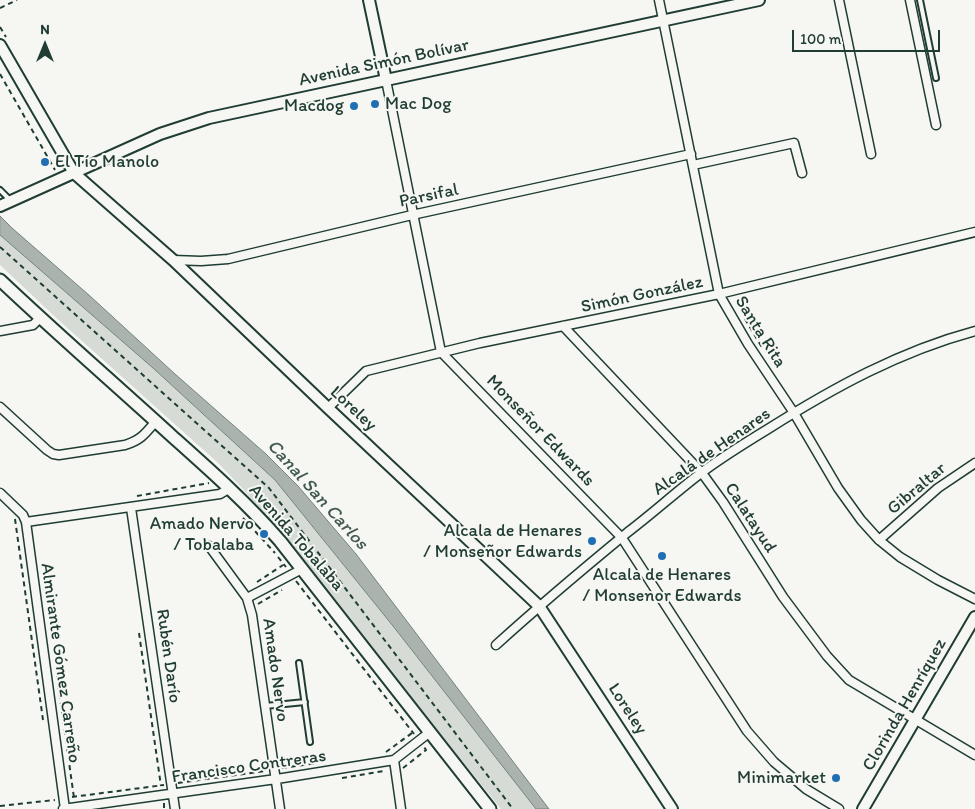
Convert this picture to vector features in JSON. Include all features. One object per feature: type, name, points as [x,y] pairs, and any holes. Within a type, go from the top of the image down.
[{"type":"main road","name":"Avenida Tobalaba","points":[[0,280],[230,488],[260,518],[490,809]]},
{"type":"street","points":[[369,0],[441,352]]},
{"type":"street","name":"Santa Rita","points":[[660,0],[719,294],[748,344],[794,413],[843,496],[861,520],[879,540],[919,569],[975,599]]},
{"type":"street","name":"Avenida Simón Bolívar","points":[[5,204],[160,134],[209,118],[759,0]]},
{"type":"street","points":[[839,0],[871,154]]},
{"type":"street","points":[[910,0],[936,125]]},
{"type":"street","name":"Loreley","points":[[0,45],[74,173],[173,260],[539,606],[672,809]]},
{"type":"street","points":[[693,165],[794,143],[802,174]]},
{"type":"street","name":"Parsifal","points":[[173,260],[201,261],[228,259],[412,215],[691,154]]},
{"type":"street","name":"Simón González","points":[[328,408],[366,371],[441,352],[719,294],[975,232]]},
{"type":"street","points":[[0,331],[33,325],[40,318]]},
{"type":"street","name":"Calatayud","points":[[563,326],[702,472],[784,597],[827,656],[849,680],[975,755]]},
{"type":"street","name":"Alcalá de Henares","points":[[496,645],[539,606],[702,472],[794,413],[883,364],[928,346],[975,332]]},
{"type":"street","name":"Monseñor Edwards","points":[[441,352],[622,538],[747,732],[774,762],[806,789],[839,809]]},
{"type":"street","points":[[0,407],[47,450],[59,455],[135,442],[142,438],[156,421]]},
{"type":"street","name":"Gibraltar","points":[[879,540],[938,488],[975,463]]},
{"type":"street","points":[[0,493],[20,512],[26,522],[220,494],[230,488]]},
{"type":"street","name":"Rubén Darío","points":[[131,508],[174,809]]},
{"type":"street","name":"Almirante Gómez Carreño","points":[[26,522],[65,809]]},
{"type":"street","points":[[209,546],[247,598]]},
{"type":"street","name":"Amado Nervo","points":[[280,809],[252,615],[247,598],[302,569]]},
{"type":"street","name":"Clorinda Henríquez","points":[[863,809],[975,617]]},
{"type":"street","name":"Francisco Contreras","points":[[65,809],[162,794],[275,780],[394,760],[430,732]]},
{"type":"street","points":[[394,760],[401,809]]},
{"type":"lane","points":[[920,0],[936,78]]},
{"type":"lane","points":[[0,190],[5,204]]},
{"type":"lane","points":[[299,663],[310,742]]},
{"type":"lane","points":[[264,706],[305,702]]},
{"type":"path","points":[[0,8],[18,0]]},
{"type":"path","points":[[0,74],[60,179]]},
{"type":"path","points":[[0,247],[20,264]]},
{"type":"path","points":[[743,317],[764,350]]},
{"type":"path","points":[[238,512],[292,575],[413,732],[387,752],[378,754]]},
{"type":"path","points":[[14,517],[44,722]]},
{"type":"path","points":[[255,583],[284,565]]},
{"type":"path","points":[[258,604],[289,586]]},
{"type":"path","points":[[139,632],[164,809]]},
{"type":"path","points":[[0,806],[320,762]]},
{"type":"shaded area","points":[[0,216],[266,454],[298,486],[356,554],[549,809],[536,809],[393,626],[275,480],[153,368],[0,235]]},
{"type":"shaded area","points":[[0,235],[153,368],[275,480],[393,626],[536,809],[501,809],[312,575],[281,533],[242,488],[217,462],[0,265]]},
{"type":"place","name":"Mac Dog","points":[[375,104]]},
{"type":"place","name":"Macdog","points":[[354,106]]},
{"type":"place","name":"El Tío Manolo","points":[[45,162]]},
{"type":"place","name":"Amado Nervo / Tobalaba","points":[[264,534]]},
{"type":"place","name":"Alcala de Henares / Monseñor Edwards","points":[[592,541]]},
{"type":"place","name":"Alcala de Henares / Monsenor Edwards","points":[[662,556]]},
{"type":"place","name":"Minimarket","points":[[836,778]]},
{"type":"water label","name":"Canal San Carlos","points":[[317,495]]}]
